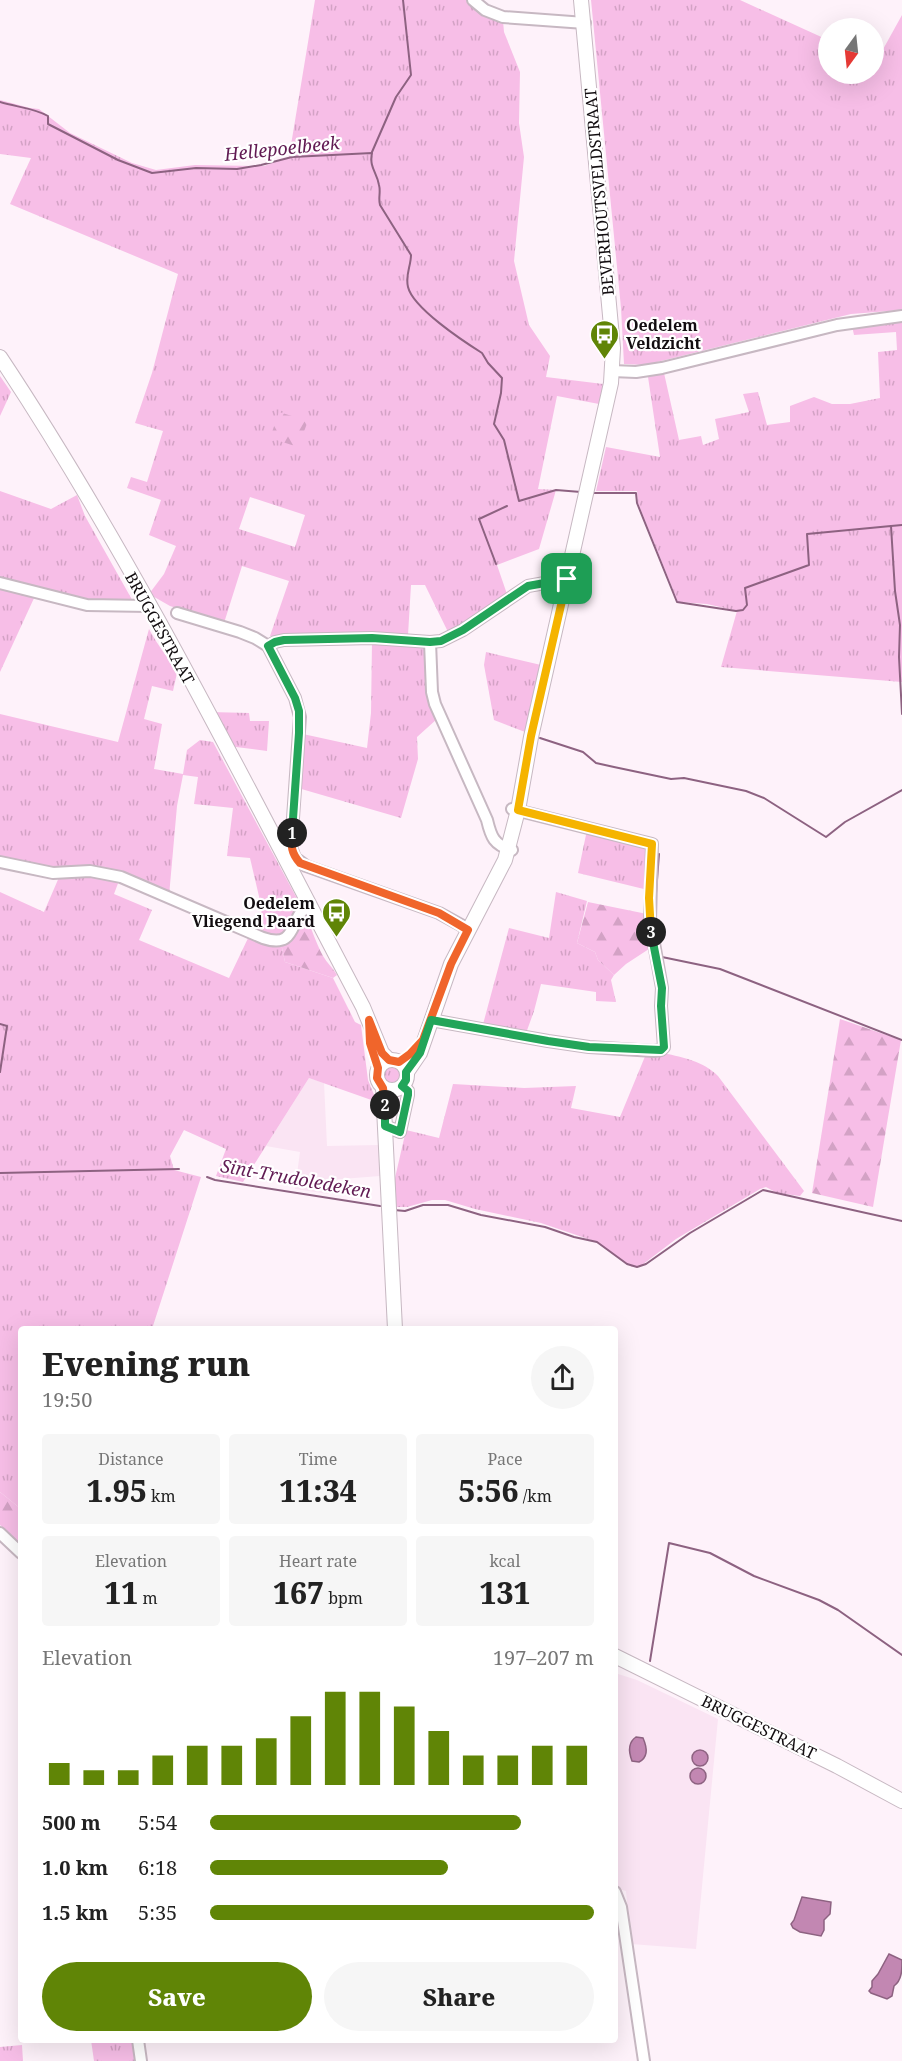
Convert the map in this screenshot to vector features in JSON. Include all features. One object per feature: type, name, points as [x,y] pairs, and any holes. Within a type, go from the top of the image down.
[{"type":"main road","name":"BEVERHOUTSVELDSTRAAT","points":[[394,1087],[406,1080],[393,1065],[420,1053],[451,964],[501,869],[508,848],[611,383],[613,348],[585,23],[581,0]]},
{"type":"main road","name":"BRUGGESTRAAT","points":[[0,357],[64,456],[149,606],[369,1020],[382,1053],[393,1065],[377,1078],[394,1087]]},
{"type":"main road","points":[[394,1087],[388,1132],[395,1326]]},
{"type":"main road","name":"BRUGGESTRAAT","points":[[618,1657],[837,1766],[902,1801]]},
{"type":"street","points":[[473,0],[484,10],[503,17],[585,23]]},
{"type":"street","points":[[612,371],[636,372],[662,368],[837,325],[902,316]]},
{"type":"street","points":[[268,646],[284,640],[372,638],[441,641],[463,630],[528,586],[567,579]]},
{"type":"street","points":[[0,583],[87,605],[149,606]]},
{"type":"street","points":[[177,613],[240,632],[268,646],[295,698],[299,711],[291,847],[295,858],[306,866],[439,913],[468,930]]},
{"type":"street","points":[[430,642],[432,692],[435,704],[487,820],[493,840],[508,848]]},
{"type":"street","points":[[431,1020],[548,1041],[611,1048],[661,1050],[664,1047],[662,988],[649,914],[652,844],[515,810]]},
{"type":"street","points":[[0,862],[53,873],[97,872],[121,877],[276,942],[289,936],[301,912],[309,906]]},
{"type":"street","points":[[388,1132],[400,1132],[408,1095],[408,1091],[394,1087]]},
{"type":"street","points":[[0,1533],[18,1550]]},
{"type":"street","points":[[618,1900],[644,2061]]},
{"type":"street","points":[[138,2043],[141,2061]]},
{"type":"shaded area","points":[[309,1078],[324,1083],[327,1146],[379,1145],[380,1176],[329,1180],[329,1194],[295,1189],[300,1152],[266,1146]]},
{"type":"shaded area","points":[[618,1674],[637,1680],[718,1719],[696,1949],[631,1944],[626,1891],[618,1889]]},
{"type":"shaded area","points":[[636,1737],[643,1738],[646,1748],[646,1755],[639,1762],[632,1761],[630,1751],[631,1742]]},
{"type":"shaded area","points":[[697,1750],[703,1750],[708,1758],[706,1764],[697,1766],[692,1761],[692,1755]]},
{"type":"shaded area","points":[[695,1768],[701,1768],[706,1776],[704,1782],[695,1784],[690,1779],[690,1773]]},
{"type":"shaded area","points":[[802,1897],[831,1902],[830,1914],[824,1920],[824,1930],[821,1936],[800,1932],[791,1924]]},
{"type":"shaded area","points":[[889,1954],[902,1960],[902,1967],[892,1996],[887,1999],[869,1991],[872,1981]]},
{"type":"green space","points":[[315,0],[467,0],[503,21],[504,32],[520,72],[519,123],[524,157],[514,261],[529,325],[550,356],[546,377],[603,384],[599,404],[557,396],[538,489],[556,490],[539,549],[497,565],[508,597],[449,634],[425,585],[411,585],[408,635],[270,636],[289,581],[242,566],[224,623],[170,606],[149,594],[164,574],[176,546],[149,535],[161,500],[127,488],[131,477],[147,482],[163,431],[135,423],[152,373],[178,274],[10,204],[31,158],[0,154],[0,100],[39,109],[70,133],[132,163],[156,170],[195,165],[264,166],[289,157]],"holes":[[[250,497],[305,515],[295,547],[239,529]]]},
{"type":"green space","points":[[591,0],[740,0],[818,35],[818,84],[884,84],[884,48],[902,15],[902,310],[851,314],[645,365],[624,364],[621,308]]},
{"type":"green space","points":[[902,322],[902,682],[721,667],[737,611],[707,604],[678,602],[638,503],[637,491],[596,491],[606,447],[660,457],[648,377],[664,373],[679,440],[701,436],[703,445],[719,439],[715,419],[749,412],[743,394],[758,392],[767,425],[790,422],[790,406],[814,397],[832,404],[850,404],[880,398],[878,352],[897,350],[896,332],[854,335],[852,326]]},
{"type":"green space","points":[[0,376],[11,392],[0,416]]},
{"type":"green space","points":[[279,412],[308,421],[298,447],[270,438]]},
{"type":"green space","points":[[0,491],[51,509],[77,495],[85,516],[135,605],[88,601],[0,580]]},
{"type":"green space","points":[[0,586],[35,596],[0,672]]},
{"type":"green space","points":[[149,629],[177,673],[173,691],[152,686],[144,719],[162,724],[154,769],[183,774],[187,750],[200,740],[213,742],[301,906],[285,937],[263,936],[261,905],[250,858],[227,856],[233,808],[194,804],[198,777],[183,775],[177,806],[169,896],[130,879],[60,872],[0,861],[0,714],[118,742]]},
{"type":"green space","points":[[372,642],[427,645],[437,719],[417,737],[418,759],[401,818],[298,788],[303,734],[367,748],[371,713]]},
{"type":"green space","points":[[486,652],[541,665],[525,732],[494,720],[484,665]]},
{"type":"green space","points":[[210,712],[249,713],[250,721],[269,721],[267,751],[228,746]]},
{"type":"green space","points":[[587,830],[648,846],[648,890],[578,873]]},
{"type":"green space","points":[[83,873],[120,878],[114,894],[152,910],[139,940],[229,978],[250,934],[281,943],[285,962],[333,978],[355,1022],[361,1025],[368,1080],[377,1102],[309,1078],[243,1182],[216,1176],[226,1149],[184,1130],[170,1156],[174,1170],[201,1177],[153,1326],[18,1326],[18,1507],[0,1492],[0,892],[44,912],[60,875]]},
{"type":"green space","points":[[556,892],[587,901],[577,943],[595,952],[598,960],[614,975],[611,980],[616,1002],[596,1001],[596,992],[541,984],[525,1036],[482,1028],[509,928],[549,938]]},
{"type":"green space","points":[[588,902],[647,914],[652,947],[614,975],[598,960],[595,952],[577,943]]},
{"type":"green space","points":[[304,912],[323,956],[337,975],[333,978],[285,962],[281,943]]},
{"type":"green space","points":[[840,1019],[901,1040],[873,1207],[812,1193]]},
{"type":"green space","points":[[664,1053],[700,1063],[718,1076],[804,1191],[800,1196],[777,1193],[766,1187],[760,1189],[676,1239],[642,1265],[632,1267],[594,1241],[541,1223],[445,1200],[432,1200],[407,1207],[395,1207],[395,1178],[406,1130],[439,1138],[453,1084],[524,1088],[576,1086],[571,1108],[620,1117],[646,1054]]},
{"type":"green space","points":[[392,1067],[398,1069],[400,1075],[398,1081],[392,1083],[386,1081],[384,1075],[386,1069]]},
{"type":"green space","points":[[0,1492],[18,1507],[18,1542],[0,1525]]},
{"type":"green space","points":[[91,2043],[137,2043],[140,2061],[94,2061]]},
{"type":"green space","points":[[22,2045],[23,2061],[0,2061],[0,2047]]},
{"type":"waterway","points":[[372,152],[396,97],[411,75],[403,0]]},
{"type":"waterway","name":"Hellepoelbeek","points":[[0,102],[43,113],[48,116],[48,124],[118,160],[152,173],[196,168],[237,169],[292,157],[372,153],[372,166],[380,188],[380,205],[411,255],[407,283],[412,295],[429,314],[482,353],[502,378],[494,424],[504,440],[519,501],[556,490],[581,492]]},
{"type":"waterway","name":"Hellepoelbeek","points":[[594,493],[636,493],[637,503],[677,602],[736,611],[743,610],[747,605],[745,588],[809,565],[807,534],[891,526],[895,591],[900,625],[902,714]]},
{"type":"waterway","points":[[496,564],[479,519],[507,506]]},
{"type":"waterway","points":[[891,526],[902,525]]},
{"type":"waterway","points":[[540,738],[583,752],[596,763],[671,779],[684,778],[746,791],[764,798],[826,837],[845,822],[902,790]]},
{"type":"waterway","points":[[656,893],[659,854]]},
{"type":"waterway","points":[[661,956],[720,969],[902,1040]]},
{"type":"waterway","points":[[0,1024],[7,1026],[0,1072]]},
{"type":"waterway","name":"Sint-Trudoledeken","points":[[0,1173],[179,1169]]},
{"type":"waterway","name":"Sint-Trudoledeken","points":[[207,1177],[380,1206]]},
{"type":"waterway","name":"Sint-Trudoledeken","points":[[394,1210],[405,1211],[423,1205],[448,1205],[481,1215],[545,1227],[597,1242],[627,1264],[637,1267],[646,1264],[690,1233],[763,1190],[902,1221]]},
{"type":"waterway","points":[[650,1661],[669,1543],[710,1553],[754,1576],[819,1600],[838,1610],[902,1655]]},
{"type":"place","name":"Oedelem Veldzicht","points":[[605,360]]},
{"type":"place","name":"Oedelem Vliegend Paard","points":[[336,938]]},
{"type":"route","points":[[567,579],[531,736],[518,810],[652,844],[650,921],[662,988],[664,1047],[654,1051],[589,1047],[431,1020],[420,1053],[406,1072],[406,1080],[402,1086],[408,1091],[408,1095],[400,1132],[394,1131],[385,1126],[385,1094],[376,1075],[378,1068],[370,1043],[369,1020],[382,1053],[389,1060],[399,1062],[407,1057],[423,1040],[451,964],[468,930],[439,913],[306,866],[295,858],[291,847],[300,717],[295,698],[270,654],[268,646],[284,640],[398,638],[441,641],[463,630],[528,586],[567,579]]}]
